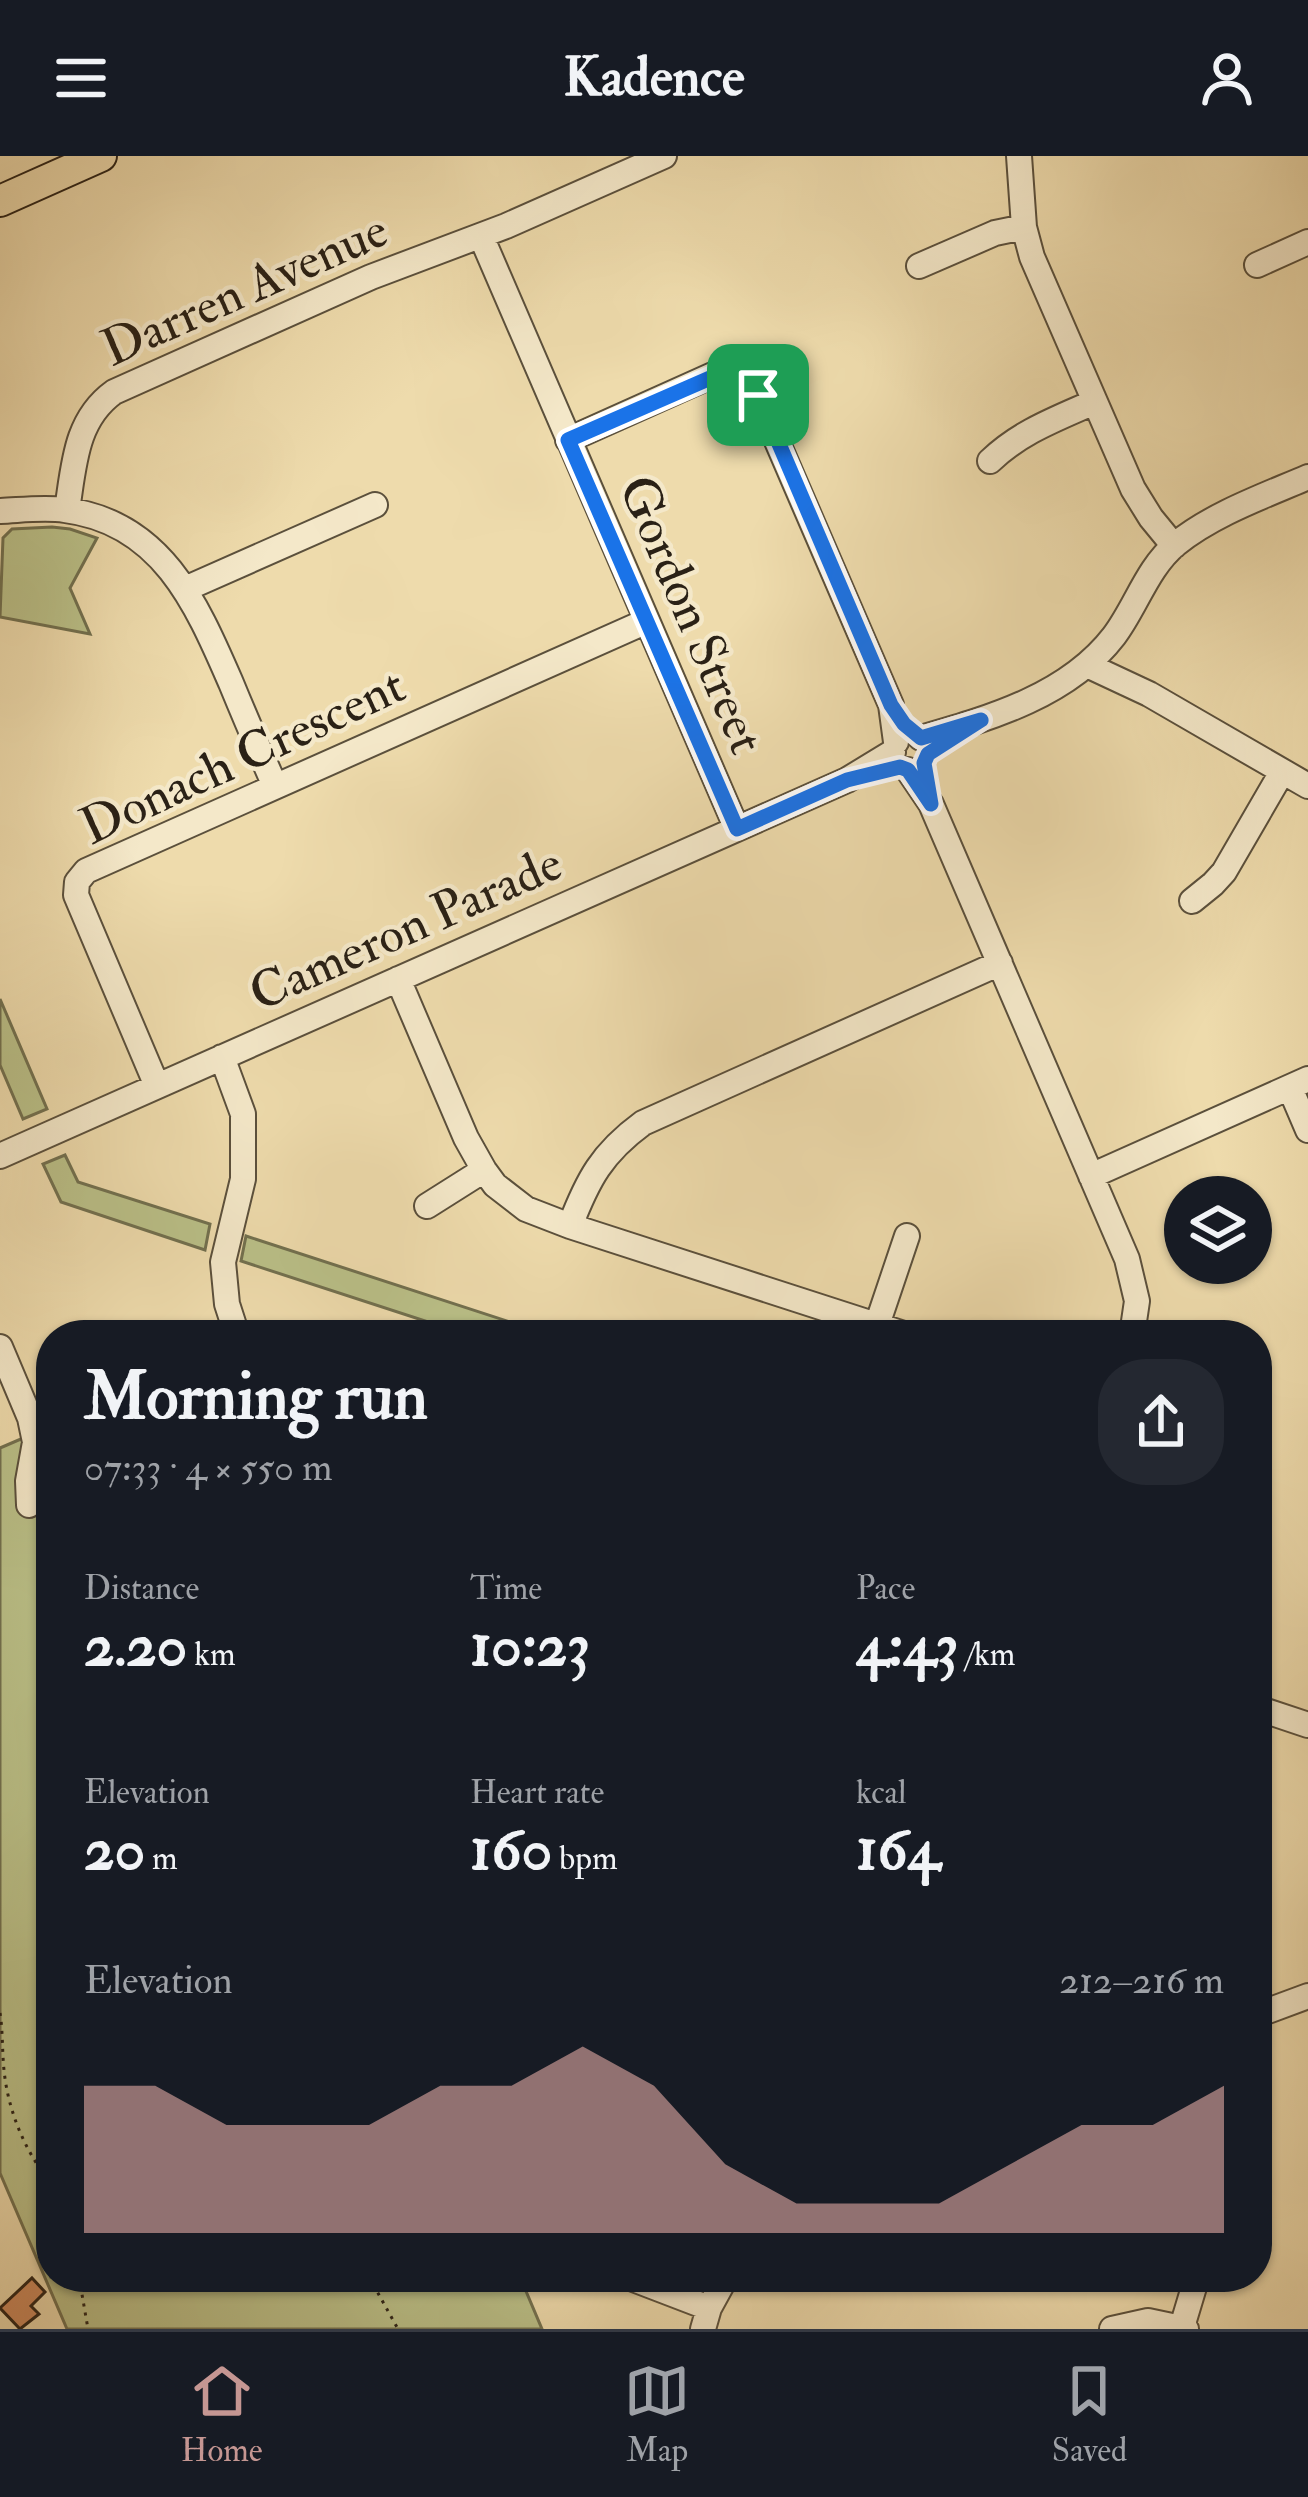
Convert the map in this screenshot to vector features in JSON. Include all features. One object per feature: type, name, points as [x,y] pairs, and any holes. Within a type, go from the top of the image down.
[{"type":"main road","points":[[0,201],[101,156]]},
{"type":"street","name":"Darren Avenue","points":[[67,510],[85,423],[114,392],[371,277],[482,236],[664,156]]},
{"type":"street","points":[[1019,156],[1024,226],[1045,291],[1141,505],[1174,546]]},
{"type":"street","points":[[920,266],[994,233],[1024,226]]},
{"type":"street","name":"Gordon Street","points":[[482,236],[737,829]]},
{"type":"street","points":[[1256,265],[1308,242]]},
{"type":"street","points":[[568,440],[716,374],[732,372],[746,379],[758,395],[1133,1276],[1136,1320]]},
{"type":"street","points":[[990,461],[1009,442],[1094,402]]},
{"type":"street","name":"Cameron Parade","points":[[0,1156],[1056,687],[1114,637],[1174,546],[1214,520],[1305,487]]},
{"type":"street","points":[[185,589],[375,505]]},
{"type":"street","points":[[0,511],[67,510],[94,517],[142,542],[170,567],[206,626],[274,786]]},
{"type":"street","name":"Donach Crescent","points":[[157,1086],[80,907],[76,882],[94,866],[647,621]]},
{"type":"street","points":[[1094,658],[1308,786]]},
{"type":"street","points":[[1192,902],[1224,872],[1282,772]]},
{"type":"street","points":[[570,1226],[600,1162],[643,1123],[1000,963]]},
{"type":"street","points":[[398,979],[466,1138],[495,1185],[526,1209],[861,1320]]},
{"type":"street","points":[[216,1060],[243,1114],[242,1179],[223,1262],[232,1320]]},
{"type":"street","points":[[1091,1176],[1299,1083],[1308,1130]]},
{"type":"street","points":[[428,1206],[484,1170]]},
{"type":"street","points":[[879,1320],[907,1236]]},
{"type":"street","points":[[0,1347],[30,1418],[34,1453],[29,1505]]},
{"type":"street","points":[[30,1418],[36,1424]]},
{"type":"street","points":[[1272,1716],[1308,1725]]},
{"type":"street","points":[[1272,2009],[1308,1996]]},
{"type":"street","points":[[656,2292],[706,2319]]},
{"type":"street","points":[[1112,2329],[1148,2321],[1184,2328],[1193,2292]]},
{"type":"path","points":[[0,2013],[4,2071],[14,2114],[36,2165]]},
{"type":"path","points":[[82,2292],[88,2329]]},
{"type":"path","points":[[377,2292],[398,2329]]},
{"type":"green space","points":[[52,527],[97,538],[70,588],[90,634],[0,617],[3,538],[12,529]]},
{"type":"green space","points":[[0,999],[47,1109],[23,1119],[0,1065]]},
{"type":"green space","points":[[65,1155],[78,1182],[210,1224],[205,1250],[61,1202],[43,1164]]},
{"type":"green space","points":[[246,1236],[504,1320],[422,1320],[241,1261]]},
{"type":"green space","points":[[36,1432],[36,2257],[0,2173],[0,1448]]},
{"type":"green space","points":[[51,2292],[526,2292],[542,2329],[67,2329]]},
{"type":"building","points":[[32,2278],[36,2292],[45,2292],[31,2306],[39,2314],[20,2329],[0,2308]]},
{"type":"route","points":[[724,372],[740,374],[758,395],[891,705],[904,724],[921,738],[981,720],[928,754],[924,763],[931,804],[908,770],[900,767],[847,780],[737,829],[568,440],[724,372]]}]
